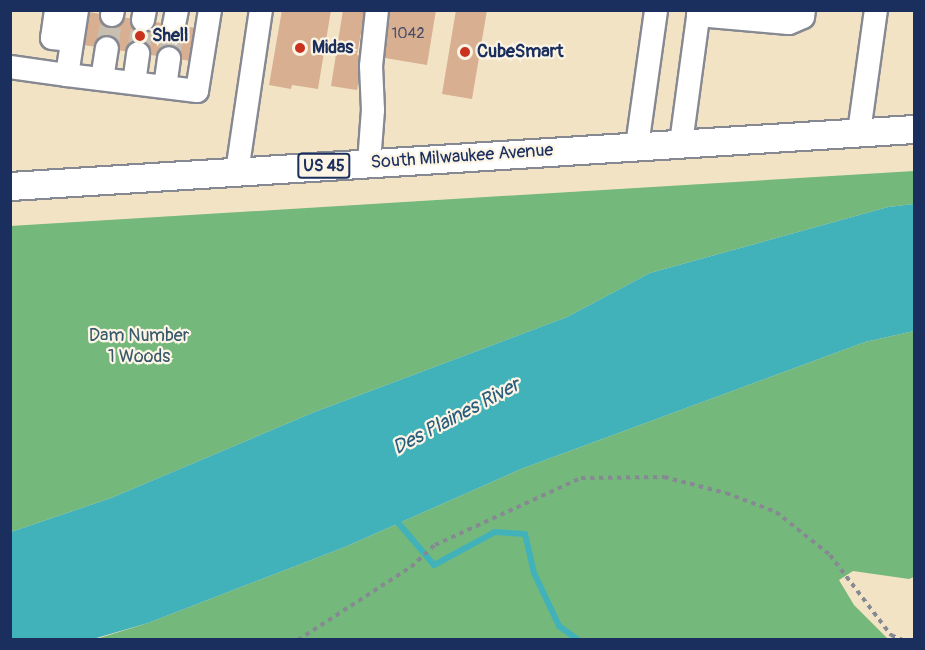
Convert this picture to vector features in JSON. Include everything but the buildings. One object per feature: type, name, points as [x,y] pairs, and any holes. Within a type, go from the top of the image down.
[{"type":"main road","name":"South Milwaukee Avenue","points":[[10,186],[915,129]]},
{"type":"street","points":[[56,10],[52,38],[72,40]]},
{"type":"street","points":[[67,75],[77,10]]},
{"type":"street","points":[[10,67],[197,91],[210,10]]},
{"type":"street","points":[[237,172],[261,10]]},
{"type":"street","points":[[369,163],[373,110],[371,66],[377,10]]},
{"type":"street","points":[[637,146],[656,10]]},
{"type":"street","points":[[681,143],[699,13],[789,23],[803,16],[804,10]]},
{"type":"street","points":[[859,132],[876,10]]},
{"type":"street","points":[[102,79],[107,48]]},
{"type":"street","points":[[134,83],[138,53]]},
{"type":"street","points":[[165,87],[170,58]]},
{"type":"path","points":[[298,639],[411,567],[435,545],[581,478],[664,477],[726,492],[776,512],[830,555],[891,635],[903,639]]},
{"type":"green space","name":"Dam Number 1 Woods","points":[[914,171],[914,204],[888,207],[650,273],[567,317],[312,413],[111,498],[11,532],[10,226]]},
{"type":"green space","points":[[914,331],[914,577],[909,579],[853,571],[839,580],[854,605],[888,639],[93,640],[148,623],[345,547],[521,469],[865,342]]},
{"type":"water","name":"Des Plaines River","points":[[914,204],[914,331],[865,342],[521,469],[345,547],[148,623],[93,639],[11,639],[11,532],[111,498],[312,413],[567,317],[650,273],[888,207]]},
{"type":"waterway","points":[[395,519],[434,565],[495,532],[525,534],[534,573],[559,626],[578,640]]},
{"type":"tunnel","points":[[107,48],[112,15]]},
{"type":"tunnel","points":[[138,53],[143,20]]},
{"type":"tunnel","points":[[169,58],[174,25]]},
{"type":"place","name":"Shell","points":[[140,36]]},
{"type":"place","name":"Midas","points":[[300,48]]},
{"type":"place","name":"CubeSmart","points":[[465,52]]}]
